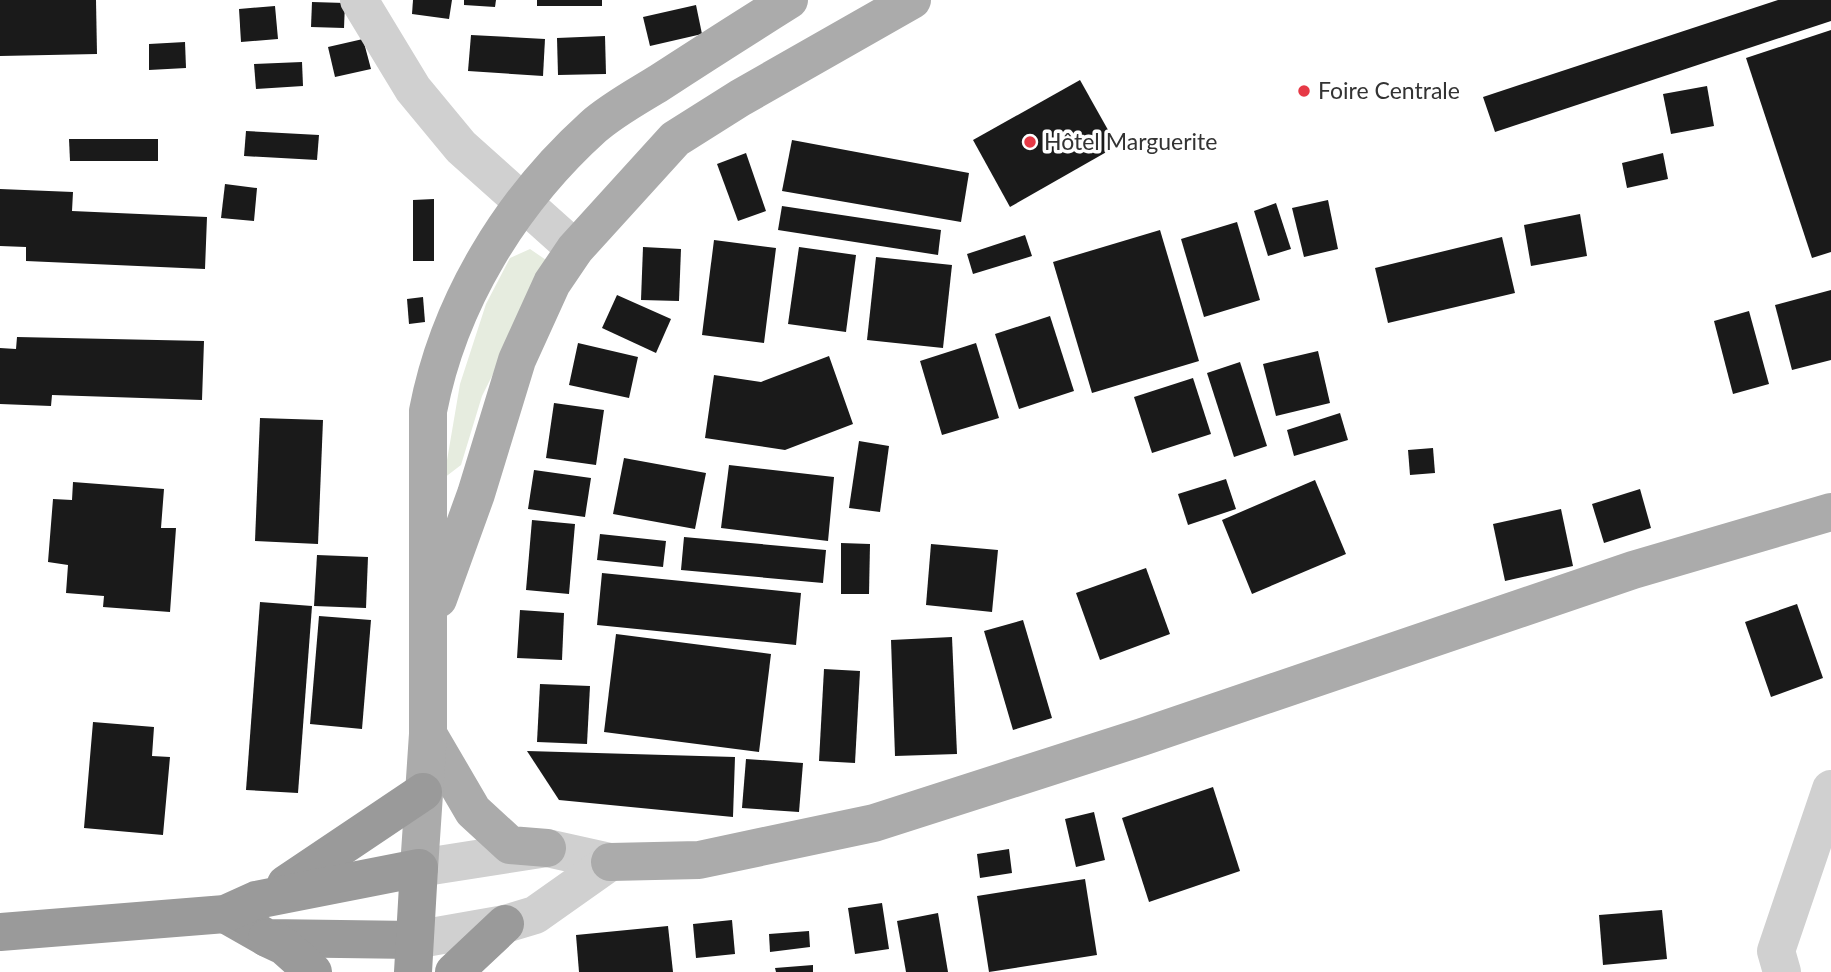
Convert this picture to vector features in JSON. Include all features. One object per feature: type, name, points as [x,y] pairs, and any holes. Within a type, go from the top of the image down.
[{"type":"highway","points":[[241,907],[323,861],[423,792]]},
{"type":"highway","points":[[0,932],[241,907],[419,868],[414,956],[267,937]]},
{"type":"highway","points":[[241,907],[267,937],[284,946],[313,972]]},
{"type":"highway","points":[[454,972],[505,924]]},
{"type":"main road","points":[[419,868],[428,734],[428,411],[435,372],[475,277],[524,201],[594,126],[789,0]]},
{"type":"main road","points":[[428,624],[476,494],[517,360],[552,283],[575,249],[675,139],[740,97],[912,0]]},
{"type":"main road","points":[[610,862],[699,860],[874,823],[1142,737],[1633,570],[1831,512]]},
{"type":"main road","points":[[428,734],[473,811],[510,845],[547,848]]},
{"type":"street","points":[[359,0],[413,89],[461,147],[575,249]]},
{"type":"street","points":[[1782,972],[1776,951],[1831,789]]},
{"type":"street","points":[[419,868],[547,848],[610,862]]},
{"type":"street","points":[[414,956],[535,915],[610,862]]},
{"type":"shaded area","points":[[530,249],[549,262],[482,396],[461,465],[444,478],[460,384],[486,304],[510,258]]},
{"type":"building","points":[[0,0],[96,0],[97,54],[0,56]]},
{"type":"building","points":[[413,0],[452,0],[449,19],[412,14]]},
{"type":"building","points":[[464,0],[496,0],[495,7],[464,5]]},
{"type":"building","points":[[537,0],[602,0],[602,6],[537,6]]},
{"type":"building","points":[[1778,0],[1831,0],[1831,21],[1495,132],[1483,97]]},
{"type":"building","points":[[312,2],[345,3],[344,28],[311,27]]},
{"type":"building","points":[[696,5],[702,34],[650,46],[643,17]]},
{"type":"building","points":[[275,6],[278,39],[241,42],[239,9]]},
{"type":"building","points":[[1831,30],[1831,252],[1812,258],[1746,58]]},
{"type":"building","points":[[471,35],[545,39],[543,76],[468,71]]},
{"type":"building","points":[[605,36],[606,74],[558,75],[557,38]]},
{"type":"building","points":[[363,39],[371,69],[335,77],[328,47]]},
{"type":"building","points":[[185,42],[186,68],[149,70],[149,44]]},
{"type":"building","points":[[302,62],[303,86],[256,89],[254,64]]},
{"type":"building","points":[[1080,80],[1117,146],[1010,207],[973,140]]},
{"type":"building","points":[[1707,86],[1714,126],[1671,134],[1663,94]]},
{"type":"building","points":[[246,131],[319,135],[317,160],[244,156]]},
{"type":"building","points":[[69,139],[158,139],[158,161],[70,161]]},
{"type":"building","points":[[792,140],[969,173],[961,222],[782,191]]},
{"type":"building","points":[[746,153],[766,211],[738,221],[717,164]]},
{"type":"building","points":[[1663,153],[1668,179],[1627,188],[1622,163]]},
{"type":"building","points":[[225,184],[257,188],[254,221],[221,218]]},
{"type":"building","points":[[0,189],[73,192],[72,211],[207,217],[205,269],[26,261],[26,247],[0,246]]},
{"type":"building","points":[[434,199],[434,261],[413,261],[413,200]]},
{"type":"building","points":[[1328,200],[1338,249],[1304,257],[1292,208]]},
{"type":"building","points":[[1276,203],[1291,249],[1268,256],[1254,211]]},
{"type":"building","points":[[782,206],[941,230],[938,255],[778,230]]},
{"type":"building","points":[[1580,214],[1587,256],[1531,266],[1524,225]]},
{"type":"building","points":[[1237,222],[1260,300],[1204,317],[1181,239]]},
{"type":"building","points":[[1160,230],[1199,361],[1092,393],[1053,262]]},
{"type":"building","points":[[1025,235],[1032,256],[973,274],[967,254]]},
{"type":"building","points":[[1502,237],[1515,293],[1388,323],[1375,268]]},
{"type":"building","points":[[714,240],[776,248],[764,343],[702,335]]},
{"type":"building","points":[[643,247],[681,249],[679,301],[641,300]]},
{"type":"building","points":[[799,247],[856,255],[846,332],[788,324]]},
{"type":"building","points":[[876,257],[952,265],[943,348],[867,340]]},
{"type":"building","points":[[1831,290],[1831,360],[1792,370],[1775,305]]},
{"type":"building","points":[[617,295],[671,319],[656,353],[602,328]]},
{"type":"building","points":[[423,297],[425,322],[409,324],[407,299]]},
{"type":"building","points":[[1749,311],[1769,384],[1733,394],[1714,321]]},
{"type":"building","points":[[1050,316],[1074,391],[1019,409],[995,334]]},
{"type":"building","points":[[17,337],[204,341],[202,400],[52,395],[51,406],[0,404],[0,348],[16,349]]},
{"type":"building","points":[[578,343],[638,357],[629,398],[569,385]]},
{"type":"building","points":[[976,343],[999,418],[942,435],[920,361]]},
{"type":"building","points":[[1318,351],[1330,403],[1276,416],[1263,364]]},
{"type":"building","points":[[829,356],[853,424],[785,450],[705,438],[714,375],[761,382]]},
{"type":"building","points":[[1240,362],[1267,446],[1234,457],[1207,373]]},
{"type":"building","points":[[1193,378],[1211,434],[1152,453],[1134,397]]},
{"type":"building","points":[[554,403],[604,410],[596,465],[546,458]]},
{"type":"building","points":[[1340,413],[1348,440],[1294,456],[1287,430]]},
{"type":"building","points":[[260,418],[323,420],[318,544],[255,541]]},
{"type":"building","points":[[859,441],[889,446],[880,512],[849,508]]},
{"type":"building","points":[[1433,448],[1435,473],[1410,475],[1408,450]]},
{"type":"building","points":[[624,458],[706,473],[695,529],[613,514]]},
{"type":"building","points":[[729,465],[834,477],[828,541],[721,528]]},
{"type":"building","points":[[534,470],[591,478],[585,517],[528,509]]},
{"type":"building","points":[[1226,479],[1236,509],[1188,525],[1178,494]]},
{"type":"building","points":[[1315,480],[1346,554],[1252,594],[1222,520]]},
{"type":"building","points":[[73,482],[164,489],[161,528],[176,528],[170,612],[103,607],[104,596],[66,593],[68,565],[48,562],[53,499],[72,500]]},
{"type":"building","points":[[1640,489],[1651,528],[1604,543],[1592,504]]},
{"type":"building","points":[[1561,509],[1573,566],[1505,581],[1493,524]]},
{"type":"building","points":[[532,520],[575,524],[569,594],[526,590]]},
{"type":"building","points":[[600,534],[666,541],[663,567],[597,560]]},
{"type":"building","points":[[684,537],[826,550],[823,583],[681,570]]},
{"type":"building","points":[[841,543],[870,544],[869,594],[841,594]]},
{"type":"building","points":[[931,544],[998,550],[992,612],[926,605]]},
{"type":"building","points":[[317,555],[368,557],[366,608],[314,606]]},
{"type":"building","points":[[1146,568],[1170,634],[1100,660],[1076,593]]},
{"type":"building","points":[[602,573],[801,593],[796,645],[597,625]]},
{"type":"building","points":[[260,602],[312,606],[298,793],[246,790]]},
{"type":"building","points":[[1797,604],[1823,678],[1771,697],[1745,622]]},
{"type":"building","points":[[520,610],[564,613],[562,660],[517,658]]},
{"type":"building","points":[[319,616],[371,620],[362,729],[310,724]]},
{"type":"building","points":[[1023,620],[1052,718],[1013,730],[984,631]]},
{"type":"building","points":[[616,634],[771,654],[759,752],[604,732]]},
{"type":"building","points":[[952,637],[957,754],[895,756],[891,640]]},
{"type":"building","points":[[824,669],[860,671],[855,763],[819,761]]},
{"type":"building","points":[[540,684],[590,686],[587,744],[537,742]]},
{"type":"building","points":[[93,722],[154,727],[152,756],[170,757],[163,835],[84,828]]},
{"type":"building","points":[[527,751],[735,757],[733,817],[559,800]]},
{"type":"building","points":[[746,759],[803,763],[799,812],[742,808]]},
{"type":"building","points":[[1213,787],[1240,871],[1149,902],[1122,818]]},
{"type":"building","points":[[1094,812],[1105,860],[1076,867],[1065,819]]},
{"type":"building","points":[[1009,849],[1012,873],[980,878],[977,854]]},
{"type":"building","points":[[1085,879],[1097,955],[989,972],[977,896]]},
{"type":"building","points":[[882,903],[889,949],[855,954],[848,908]]},
{"type":"building","points":[[1662,910],[1667,959],[1603,965],[1599,915]]},
{"type":"building","points":[[938,913],[948,972],[906,972],[897,921]]},
{"type":"building","points":[[732,920],[735,954],[696,958],[693,924]]},
{"type":"building","points":[[668,926],[673,972],[579,972],[576,935]]},
{"type":"building","points":[[809,931],[810,947],[770,952],[769,934]]},
{"type":"building","points":[[813,965],[813,972],[776,972],[775,968]]},
{"type":"place","name":"Foire Centrale","points":[[1304,91]]},
{"type":"place","name":"Hôtel Marguerite","points":[[1030,142]]}]
